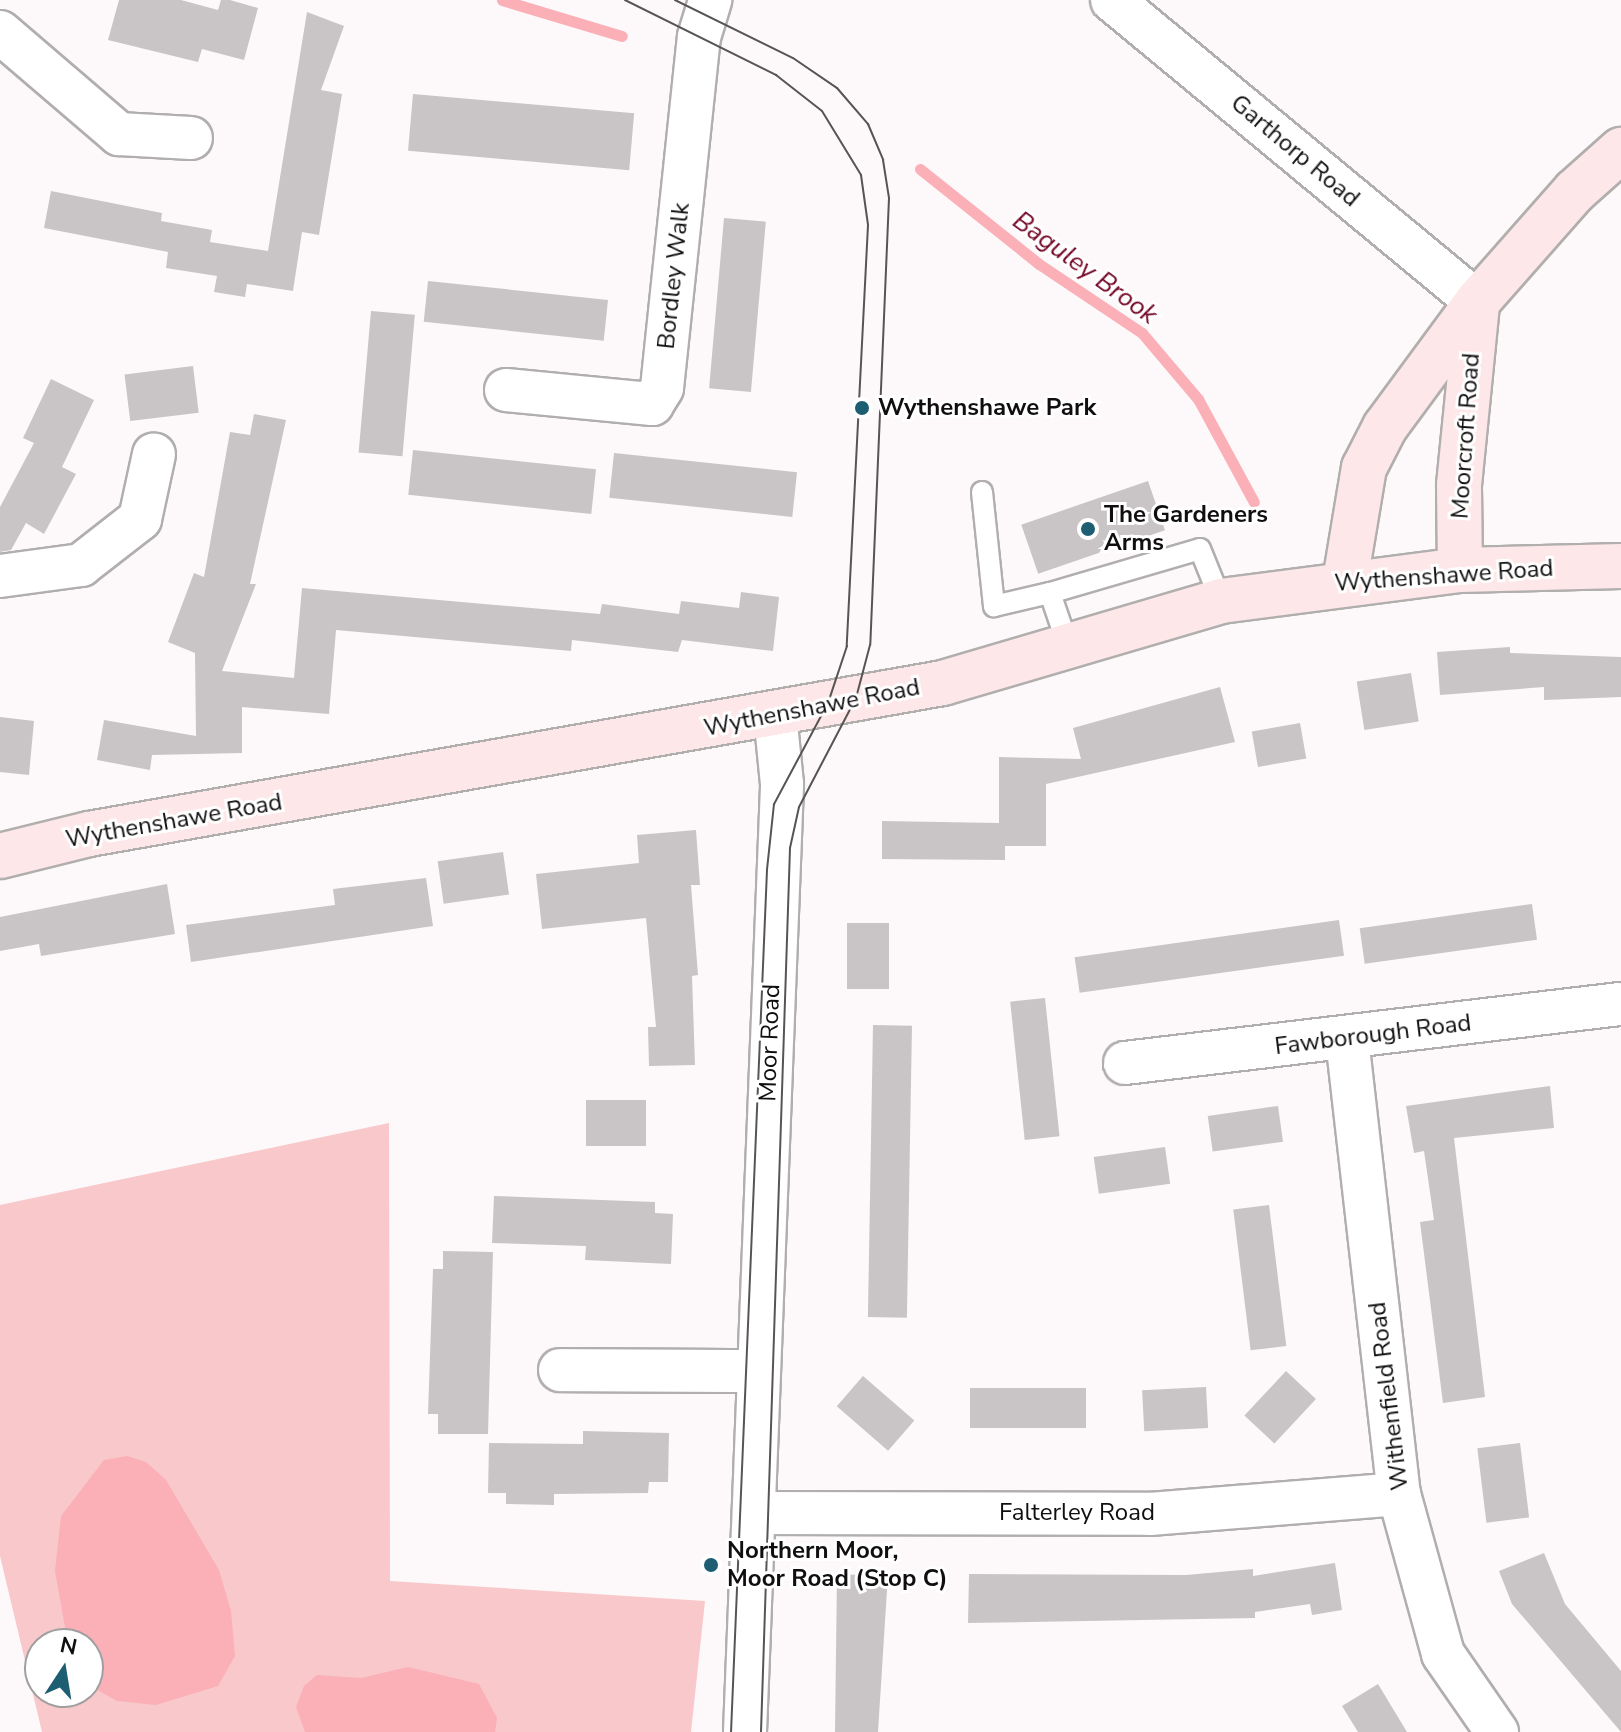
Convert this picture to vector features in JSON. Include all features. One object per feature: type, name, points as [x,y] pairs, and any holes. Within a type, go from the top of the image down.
[{"type":"main road","name":"Moorcroft Road","points":[[1345,581],[1364,468],[1385,427],[1477,302],[1575,191],[1621,150]]},
{"type":"main road","name":"Moorcroft Road","points":[[1460,570],[1459,485],[1477,302]]},
{"type":"main road","name":"Wythenshawe Road","points":[[0,856],[89,834],[943,683],[1221,601],[1345,581],[1460,570],[1621,566]]},
{"type":"street","name":"Bordley Walk","points":[[506,390],[652,404],[662,388],[699,37],[710,0]]},
{"type":"street","name":"Garthorp Road","points":[[1112,0],[1477,302]]},
{"type":"street","points":[[0,32],[119,134],[191,138]]},
{"type":"street","points":[[0,576],[81,565],[140,519],[154,454]]},
{"type":"street","name":"Moor Road","points":[[745,1732],[782,784],[775,714]]},
{"type":"street","name":"Fawborough Road","points":[[1125,1063],[1621,1004]]},
{"type":"street","name":"Withenfield Road","points":[[1347,1039],[1399,1494],[1443,1654],[1497,1732]]},
{"type":"street","points":[[560,1370],[759,1371]]},
{"type":"street","name":"Falterley Road","points":[[754,1513],[1150,1514],[1399,1494]]},
{"type":"lane","points":[[982,492],[994,606],[1050,593],[1200,549],[1221,601]]},
{"type":"lane","points":[[1050,593],[1068,646]]},
{"type":"shaded area","points":[[389,1123],[390,1581],[705,1601],[691,1732],[42,1732],[36,1708],[104,1708],[104,1628],[24,1628],[24,1657],[0,1556],[0,1205]]},
{"type":"shaded area","points":[[127,1456],[146,1462],[166,1480],[219,1570],[231,1611],[235,1656],[218,1686],[156,1705],[117,1701],[104,1694],[104,1628],[65,1628],[55,1571],[61,1516],[104,1460]]},
{"type":"shaded area","points":[[408,1667],[479,1684],[497,1718],[495,1732],[305,1732],[296,1707],[304,1686],[317,1675],[361,1678]]},
{"type":"building","points":[[119,0],[181,0],[218,10],[221,0],[230,0],[258,8],[244,60],[202,49],[198,62],[108,40]]},
{"type":"building","points":[[307,12],[344,26],[321,90],[342,94],[319,235],[302,232],[293,291],[247,284],[245,297],[214,292],[217,276],[166,268],[168,252],[44,228],[51,191],[162,213],[161,221],[212,230],[210,242],[268,251]]},
{"type":"building","points":[[413,94],[634,113],[629,170],[408,151]]},
{"type":"building","points":[[724,218],[766,222],[751,392],[709,388]]},
{"type":"building","points":[[428,281],[608,300],[604,341],[424,322]]},
{"type":"building","points":[[371,311],[415,315],[402,456],[359,452]]},
{"type":"building","points":[[193,366],[199,413],[130,421],[125,374]]},
{"type":"building","points":[[51,379],[94,400],[62,467],[76,474],[44,534],[26,523],[11,550],[0,552],[0,507],[34,443],[23,438]]},
{"type":"building","points":[[254,414],[286,420],[250,584],[256,584],[222,671],[294,678],[302,588],[600,614],[602,604],[679,614],[681,601],[739,608],[741,592],[779,597],[773,651],[682,640],[678,652],[572,640],[571,651],[336,630],[329,714],[242,707],[242,753],[152,755],[150,770],[97,760],[104,720],[196,736],[195,653],[168,642],[194,573],[204,577],[230,432],[250,435]]},
{"type":"building","points":[[413,450],[596,469],[591,514],[408,495]]},
{"type":"building","points":[[614,453],[797,472],[792,517],[609,498]]},
{"type":"building","points":[[1148,481],[1165,530],[1038,574],[1021,525]]},
{"type":"building","points":[[1510,647],[1510,653],[1621,657],[1621,697],[1544,700],[1544,687],[1440,695],[1437,652]]},
{"type":"building","points":[[1411,673],[1419,721],[1364,730],[1357,682]]},
{"type":"building","points":[[1220,687],[1235,742],[1046,784],[1046,846],[1005,846],[1005,860],[882,859],[882,821],[999,823],[999,757],[1081,759],[1073,728]]},
{"type":"building","points":[[0,717],[34,721],[29,775],[0,772]]},
{"type":"building","points":[[1300,723],[1306,758],[1258,767],[1252,732]]},
{"type":"building","points":[[696,830],[700,885],[691,885],[698,975],[692,976],[695,1065],[649,1066],[648,1027],[656,1027],[646,918],[542,929],[536,874],[639,863],[637,835]]},
{"type":"building","points":[[503,852],[509,895],[444,904],[438,861]]},
{"type":"building","points":[[426,878],[433,926],[191,962],[186,925],[335,905],[333,889]]},
{"type":"building","points":[[167,884],[175,934],[41,956],[39,944],[0,951],[0,917]]},
{"type":"building","points":[[1532,904],[1537,940],[1365,964],[1360,928]]},
{"type":"building","points":[[1339,920],[1344,956],[1080,993],[1075,957]]},
{"type":"building","points":[[847,923],[889,923],[889,989],[847,989]]},
{"type":"building","points":[[1045,998],[1060,1136],[1025,1140],[1010,1002]]},
{"type":"building","points":[[873,1025],[912,1026],[907,1318],[868,1317]]},
{"type":"building","points":[[1550,1086],[1554,1128],[1454,1138],[1485,1397],[1443,1403],[1420,1222],[1434,1220],[1424,1151],[1414,1153],[1406,1106]]},
{"type":"building","points":[[586,1100],[646,1100],[646,1146],[586,1146]]},
{"type":"building","points":[[1278,1106],[1283,1142],[1213,1152],[1208,1116]]},
{"type":"building","points":[[1165,1147],[1170,1184],[1099,1194],[1094,1157]]},
{"type":"building","points":[[494,1196],[655,1202],[655,1213],[673,1214],[671,1264],[585,1260],[586,1246],[492,1243]]},
{"type":"building","points":[[1269,1205],[1286,1346],[1251,1350],[1233,1209]]},
{"type":"building","points":[[443,1251],[493,1252],[488,1434],[438,1434],[438,1414],[428,1414],[433,1269],[443,1269]]},
{"type":"building","points":[[1286,1371],[1316,1399],[1274,1444],[1244,1416]]},
{"type":"building","points":[[863,1376],[914,1421],[888,1451],[837,1406]]},
{"type":"building","points":[[1206,1387],[1208,1428],[1144,1431],[1142,1390]]},
{"type":"building","points":[[970,1388],[1086,1388],[1086,1428],[970,1428]]},
{"type":"building","points":[[583,1431],[669,1433],[668,1482],[649,1482],[648,1493],[554,1494],[554,1505],[506,1504],[506,1493],[488,1493],[489,1443],[583,1444]]},
{"type":"building","points":[[1520,1443],[1529,1517],[1486,1523],[1477,1448]]},
{"type":"building","points":[[1544,1553],[1565,1604],[1621,1671],[1621,1732],[1512,1604],[1499,1571]]},
{"type":"building","points":[[1335,1563],[1342,1610],[1312,1615],[1310,1604],[1255,1612],[1255,1618],[968,1623],[969,1574],[1186,1575],[1253,1569],[1253,1576]]},
{"type":"building","points":[[888,1574],[878,1732],[835,1732],[837,1575]]},
{"type":"building","points":[[1378,1684],[1407,1732],[1358,1732],[1342,1706]]},
{"type":"waterway","name":"Baguley Brook","points":[[502,0],[622,36]]},
{"type":"waterway","name":"Baguley Brook","points":[[920,169],[1039,264],[1142,333],[1198,399],[1254,502]]},
{"type":"tram line","points":[[625,0],[776,75],[822,111],[861,175],[868,225],[847,646],[828,703],[774,804],[767,870],[731,1732]]},
{"type":"tram line","points":[[675,0],[793,58],[837,88],[868,124],[883,160],[889,198],[870,645],[856,698],[799,807],[790,848],[761,1732]]},
{"type":"place","name":"Wythenshawe Park","points":[[862,408]]},
{"type":"place","name":"The Gardeners Arms","points":[[1088,529]]},
{"type":"place","name":"Northern Moor, Moor Road (Stop C)","points":[[711,1565]]}]
